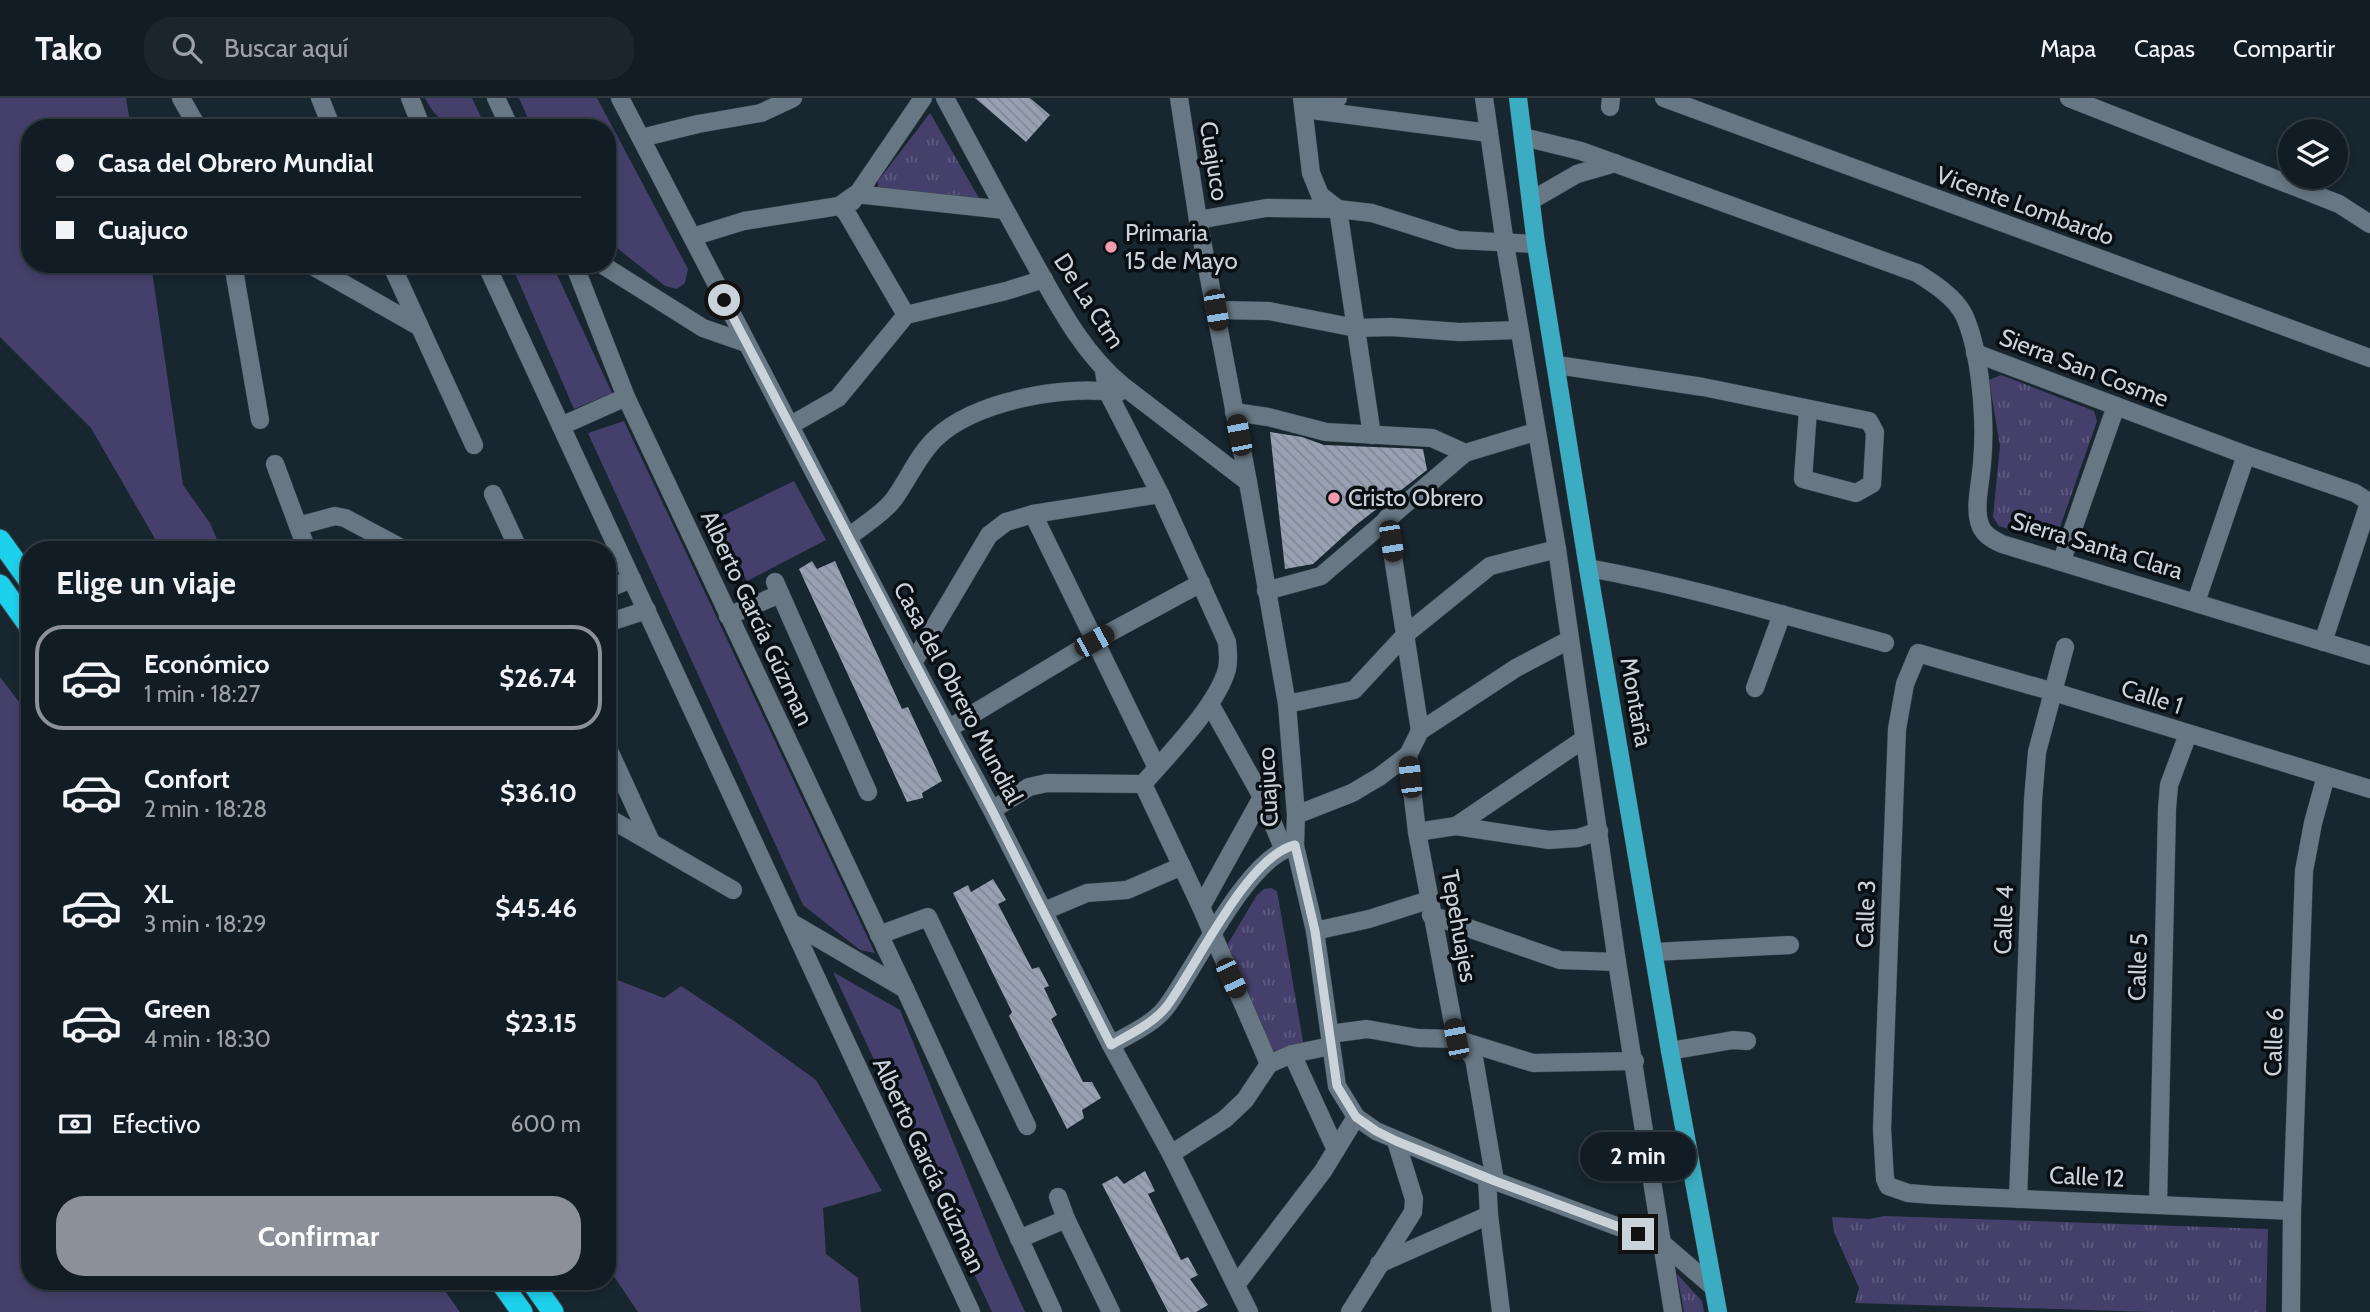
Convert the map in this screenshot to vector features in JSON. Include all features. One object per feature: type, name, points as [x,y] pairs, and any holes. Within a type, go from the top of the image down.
[{"type":"highway","points":[[0,540],[21,569]]},
{"type":"highway","points":[[0,585],[21,614]]},
{"type":"highway","points":[[506,1290],[522,1312]]},
{"type":"highway","points":[[537,1290],[553,1312]]},
{"type":"main road","name":"Montaña","points":[[1522,99],[1523,137],[1536,244],[1577,502],[1670,1051],[1718,1312]]},
{"type":"street","points":[[181,98],[193,119]]},
{"type":"street","points":[[320,98],[328,119]]},
{"type":"street","points":[[410,98],[418,119]]},
{"type":"street","points":[[496,98],[506,119]]},
{"type":"street","name":"Casa del Obrero Mundial","points":[[620,98],[992,810],[1111,1045],[1171,1154],[1249,1312]]},
{"type":"street","points":[[692,237],[744,221],[843,209],[869,178],[923,98]]},
{"type":"street","name":"De La Ctm","points":[[945,98],[1005,210],[1088,351],[1104,371],[1248,482]]},
{"type":"street","name":"Cuajuco","points":[[1179,98],[1198,220],[1287,704],[1296,815],[1289,847],[1315,931],[1337,1086],[1356,1117],[1376,1131],[1491,1179],[1662,1243],[1712,1286]]},
{"type":"street","points":[[1303,103],[1338,98]]},
{"type":"street","points":[[1484,98],[1535,432],[1557,549],[1617,962],[1673,1312]]},
{"type":"street","name":"Vicente Lombardo","points":[[1664,98],[2370,358]]},
{"type":"street","points":[[2069,98],[2339,204],[2370,224]]},
{"type":"street","points":[[641,138],[761,113],[792,99]]},
{"type":"street","points":[[1303,103],[1489,133]]},
{"type":"street","points":[[1303,103],[1311,173],[1320,195],[1338,209],[1372,435]]},
{"type":"street","name":"Sierra San Cosme","points":[[1523,137],[1581,151],[1917,273],[1948,296],[1963,314],[1975,353],[2355,493],[2366,500],[2368,506],[2323,642]]},
{"type":"street","points":[[1532,200],[1577,174],[1615,163]]},
{"type":"street","points":[[856,194],[1005,210]]},
{"type":"street","points":[[1198,220],[1266,208],[1338,209],[1372,213],[1458,240],[1536,244]]},
{"type":"street","points":[[843,209],[906,315]]},
{"type":"street","points":[[235,273],[260,419]]},
{"type":"street","points":[[325,273],[418,326]]},
{"type":"street","points":[[395,273],[474,445]]},
{"type":"street","name":"Alberto García Gúzman","points":[[490,273],[614,541]]},
{"type":"street","name":"Alberto García Gúzman","points":[[578,273],[626,397],[905,989],[1053,1312]]},
{"type":"street","points":[[615,273],[703,328],[746,343]]},
{"type":"street","points":[[791,425],[838,398],[906,315],[1044,279]]},
{"type":"street","points":[[1216,310],[1269,311],[1356,328],[1519,330]]},
{"type":"street","name":"Sierra Santa Clara","points":[[1975,353],[1983,455],[1978,514],[1982,528],[1991,538],[2002,544],[2062,560],[2370,656]]},
{"type":"street","points":[[1557,365],[1703,387],[1869,421],[1875,432],[1872,484],[1856,493],[1804,479],[1808,410]]},
{"type":"street","points":[[992,810],[1028,787],[1047,783],[1143,784],[1210,704],[1227,671],[1227,642],[1160,494],[1107,391],[1104,371]]},
{"type":"street","points":[[849,537],[892,502],[936,438],[961,419],[1017,398],[1087,391],[1107,391],[1137,397]]},
{"type":"street","points":[[561,426],[626,397]]},
{"type":"street","points":[[2062,560],[2116,406]]},
{"type":"street","points":[[1234,412],[1268,417],[1326,432],[1432,438],[1465,453]]},
{"type":"street","points":[[1266,591],[1321,576],[1465,453],[1535,432]]},
{"type":"street","points":[[2196,602],[2246,455]]},
{"type":"street","points":[[275,464],[304,541]]},
{"type":"street","points":[[493,494],[515,541]]},
{"type":"street","points":[[913,663],[989,535],[1006,522],[1033,514],[1160,494]]},
{"type":"street","points":[[1549,506],[1577,502]]},
{"type":"street","points":[[1033,514],[1157,768]]},
{"type":"street","points":[[298,526],[335,516],[345,517],[389,541]]},
{"type":"street","points":[[1387,518],[1420,731]]},
{"type":"street","name":"Alberto García Gúzman","points":[[616,545],[971,1312]]},
{"type":"street","points":[[1287,704],[1354,690],[1406,634],[1490,566],[1557,549]]},
{"type":"street","points":[[1588,568],[1643,578],[1885,643]]},
{"type":"street","points":[[616,585],[632,579]]},
{"type":"street","points":[[948,729],[1094,641],[1200,583]]},
{"type":"street","points":[[729,616],[777,588],[868,792]]},
{"type":"street","points":[[616,620],[647,610]]},
{"type":"street","points":[[1755,688],[1782,614]]},
{"type":"street","points":[[1296,815],[1352,793],[1379,777],[1408,755],[1420,731],[1516,667],[1569,640]]},
{"type":"street","name":"Calle 4","points":[[2018,1199],[2037,752],[2065,646]]},
{"type":"street","name":"Calle 1","points":[[1918,653],[2370,789]]},
{"type":"street","name":"Calle 3","points":[[1885,1179],[1882,1129],[1897,729],[1905,684],[1918,653]]},
{"type":"street","points":[[1111,1045],[1144,1026],[1166,1007],[1211,934],[1263,863],[1289,847],[1210,704]]},
{"type":"street","name":"Calle 5","points":[[2158,1205],[2167,809],[2169,785],[2188,734]]},
{"type":"street","points":[[1456,826],[1584,739]]},
{"type":"street","name":"Tepehuajes","points":[[1408,755],[1417,832],[1456,1039],[1474,1058],[1491,1179],[1489,1215],[1501,1312]]},
{"type":"street","points":[[616,766],[651,842]]},
{"type":"street","name":"Calle 6","points":[[2291,1312],[2292,1211],[2305,870],[2313,822],[2326,776]]},
{"type":"street","points":[[1143,784],[1201,907],[1269,1064]]},
{"type":"street","points":[[1201,907],[1262,797]]},
{"type":"street","points":[[616,822],[733,890]]},
{"type":"street","points":[[1417,832],[1456,826],[1549,840],[1578,838],[1599,831]]},
{"type":"street","points":[[1044,911],[1087,893],[1127,890],[1182,866]]},
{"type":"street","points":[[1315,931],[1430,907],[1560,960],[1617,962]]},
{"type":"street","points":[[879,935],[925,909],[1027,1126]]},
{"type":"street","points":[[792,923],[905,989]]},
{"type":"street","points":[[1654,952],[1790,945]]},
{"type":"street","points":[[1171,1154],[1225,1119],[1245,1100],[1269,1064],[1367,1029],[1418,1038],[1456,1039],[1533,1063],[1634,1061]]},
{"type":"street","points":[[1670,1051],[1734,1040],[1747,1041]]},
{"type":"street","points":[[1292,1054],[1336,1150]]},
{"type":"street","points":[[1236,1285],[1323,1171],[1356,1117]]},
{"type":"street","points":[[1350,1312],[1413,1212],[1415,1199],[1396,1141]]},
{"type":"street","name":"Calle 12","points":[[1885,1179],[1888,1186],[1908,1193],[2292,1211]]},
{"type":"street","points":[[1058,1197],[1111,1312]]},
{"type":"street","points":[[1379,1264],[1489,1215]]},
{"type":"street","points":[[1019,1239],[1066,1219]]},
{"type":"green space","points":[[0,98],[126,98],[130,119],[21,119],[21,273],[152,273],[183,485],[210,523],[218,541],[156,541],[91,428],[0,337]]},
{"type":"green space","points":[[425,98],[472,98],[482,119],[442,119],[430,108]]},
{"type":"green space","points":[[519,98],[597,98],[608,119],[528,119]]},
{"type":"green space","points":[[930,113],[980,200],[878,195],[878,181]]},
{"type":"green space","points":[[616,134],[688,269],[685,283],[677,289],[665,286],[616,247]]},
{"type":"green space","points":[[515,273],[556,273],[612,393],[574,409]]},
{"type":"green space","points":[[2001,375],[2094,411],[2097,421],[2058,533],[2044,541],[1999,526],[1993,517],[2000,446],[1989,380]]},
{"type":"green space","points":[[624,421],[875,953],[860,950],[803,905],[588,433]]},
{"type":"green space","points":[[794,481],[826,540],[747,581],[714,520]]},
{"type":"green space","points":[[0,677],[21,704],[21,1290],[444,1290],[460,1312],[0,1312]]},
{"type":"green space","points":[[1264,889],[1277,891],[1304,1047],[1270,1051],[1223,952],[1257,895]]},
{"type":"green space","points":[[833,972],[900,1010],[999,1255],[1025,1312],[992,1312]]},
{"type":"green space","points":[[616,979],[664,998],[681,986],[816,1080],[882,1191],[823,1208],[826,1254],[858,1278],[861,1312],[638,1312],[616,1279]]},
{"type":"green space","points":[[1885,1216],[2268,1229],[2266,1312],[2152,1312],[1855,1303],[1859,1288],[1834,1232],[1832,1217],[1869,1219]]},
{"type":"green space","points":[[1677,1274],[1702,1301],[1704,1312],[1684,1312]]},
{"type":"building","points":[[975,98],[1030,98],[1050,115],[1026,142]]},
{"type":"building","name":"Cristo Obrero","points":[[1270,432],[1302,437],[1324,445],[1423,449],[1427,470],[1356,525],[1313,564],[1285,569]]},
{"type":"building","points":[[812,561],[817,569],[835,561],[902,709],[908,707],[942,781],[922,793],[923,798],[907,802],[799,569]]},
{"type":"building","points":[[993,879],[1006,900],[998,904],[1032,969],[1039,967],[1049,986],[1044,988],[1057,1015],[1051,1019],[1083,1082],[1092,1082],[1101,1098],[1082,1110],[1084,1118],[1067,1129],[1009,1016],[1012,1012],[953,893],[968,885],[971,892]]},
{"type":"building","points":[[1145,1171],[1155,1191],[1148,1194],[1181,1260],[1188,1257],[1198,1275],[1190,1279],[1208,1305],[1196,1312],[1168,1312],[1102,1184],[1117,1176],[1124,1184]]},
{"type":"place","name":"Primaria 15 de Mayo","points":[[1111,247]]},
{"type":"place","name":"Cristo Obrero","points":[[1334,498]]},
{"type":"route","points":[[724,300],[992,810],[1111,1045],[1144,1026],[1166,1007],[1211,934],[1263,863],[1283,848],[1295,845],[1315,931],[1337,1086],[1356,1117],[1396,1141],[1638,1234]]}]
